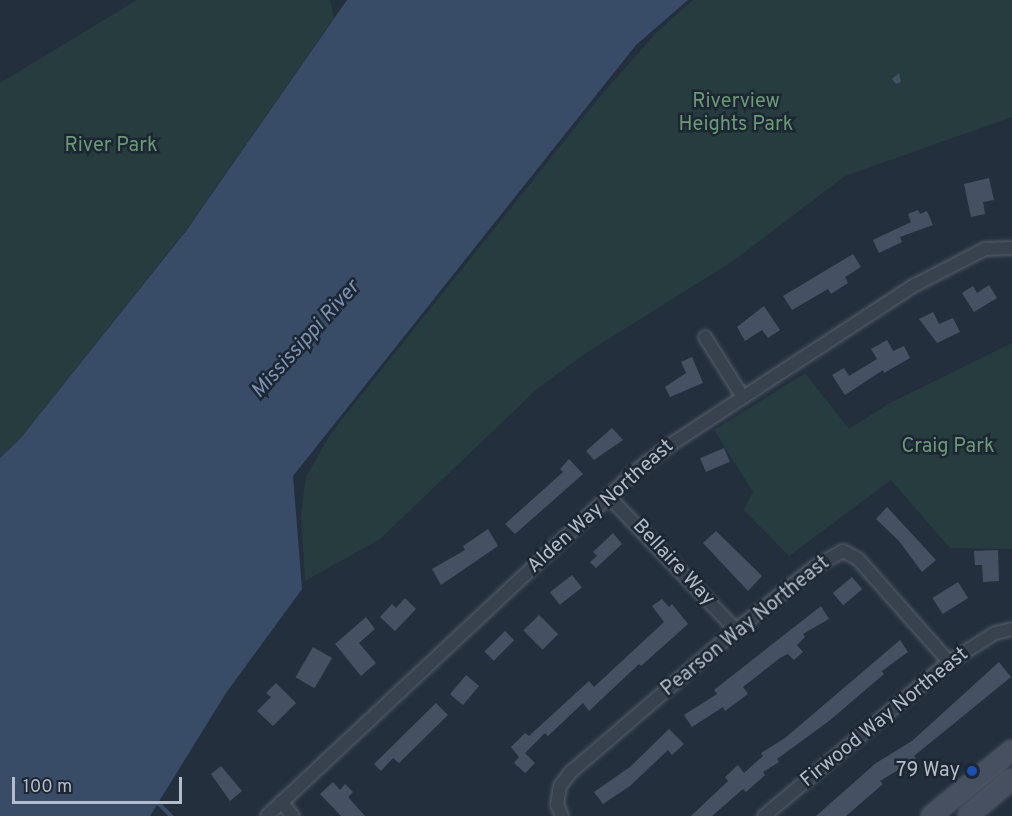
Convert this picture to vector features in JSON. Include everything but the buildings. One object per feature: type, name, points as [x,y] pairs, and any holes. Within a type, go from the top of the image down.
[{"type":"main road","points":[[931,816],[1012,750]]},
{"type":"main road","points":[[968,816],[1012,779]]},
{"type":"street","name":"Alden Way Northeast","points":[[267,816],[609,497],[684,434],[963,258],[985,249],[1012,248]]},
{"type":"street","points":[[705,337],[742,396]]},
{"type":"street","name":"Bellaire Way","points":[[609,497],[736,630]]},
{"type":"street","name":"Pearson Way Northeast","points":[[562,816],[557,806],[560,786],[571,772],[736,630],[816,566],[843,551],[858,559],[950,662]]},
{"type":"street","name":"Firwood Way Northeast","points":[[764,816],[950,662],[994,633],[1012,629]]},
{"type":"street","points":[[281,802],[294,816]]},
{"type":"green space","name":"River Park","points":[[137,0],[330,0],[334,18],[186,230],[20,439],[0,458],[0,83]]},
{"type":"green space","name":"Riverview Heights Park","points":[[693,0],[1012,0],[1012,117],[845,176],[733,261],[586,353],[537,389],[380,539],[305,581],[301,513],[306,477],[331,433],[597,100],[656,33]]},
{"type":"green space","name":"Craig Park","points":[[1012,343],[1012,549],[950,548],[891,480],[789,556],[744,510],[753,492],[714,430],[805,373],[849,429],[890,403]]},
{"type":"water","name":"Mississippi River","points":[[347,0],[688,0],[636,45],[293,476],[302,589],[226,693],[150,816],[0,816],[0,458],[20,439],[186,231]]},
{"type":"waterway","points":[[155,800],[171,816]]},
{"type":"place","name":"79 Way","points":[[972,771]]}]
